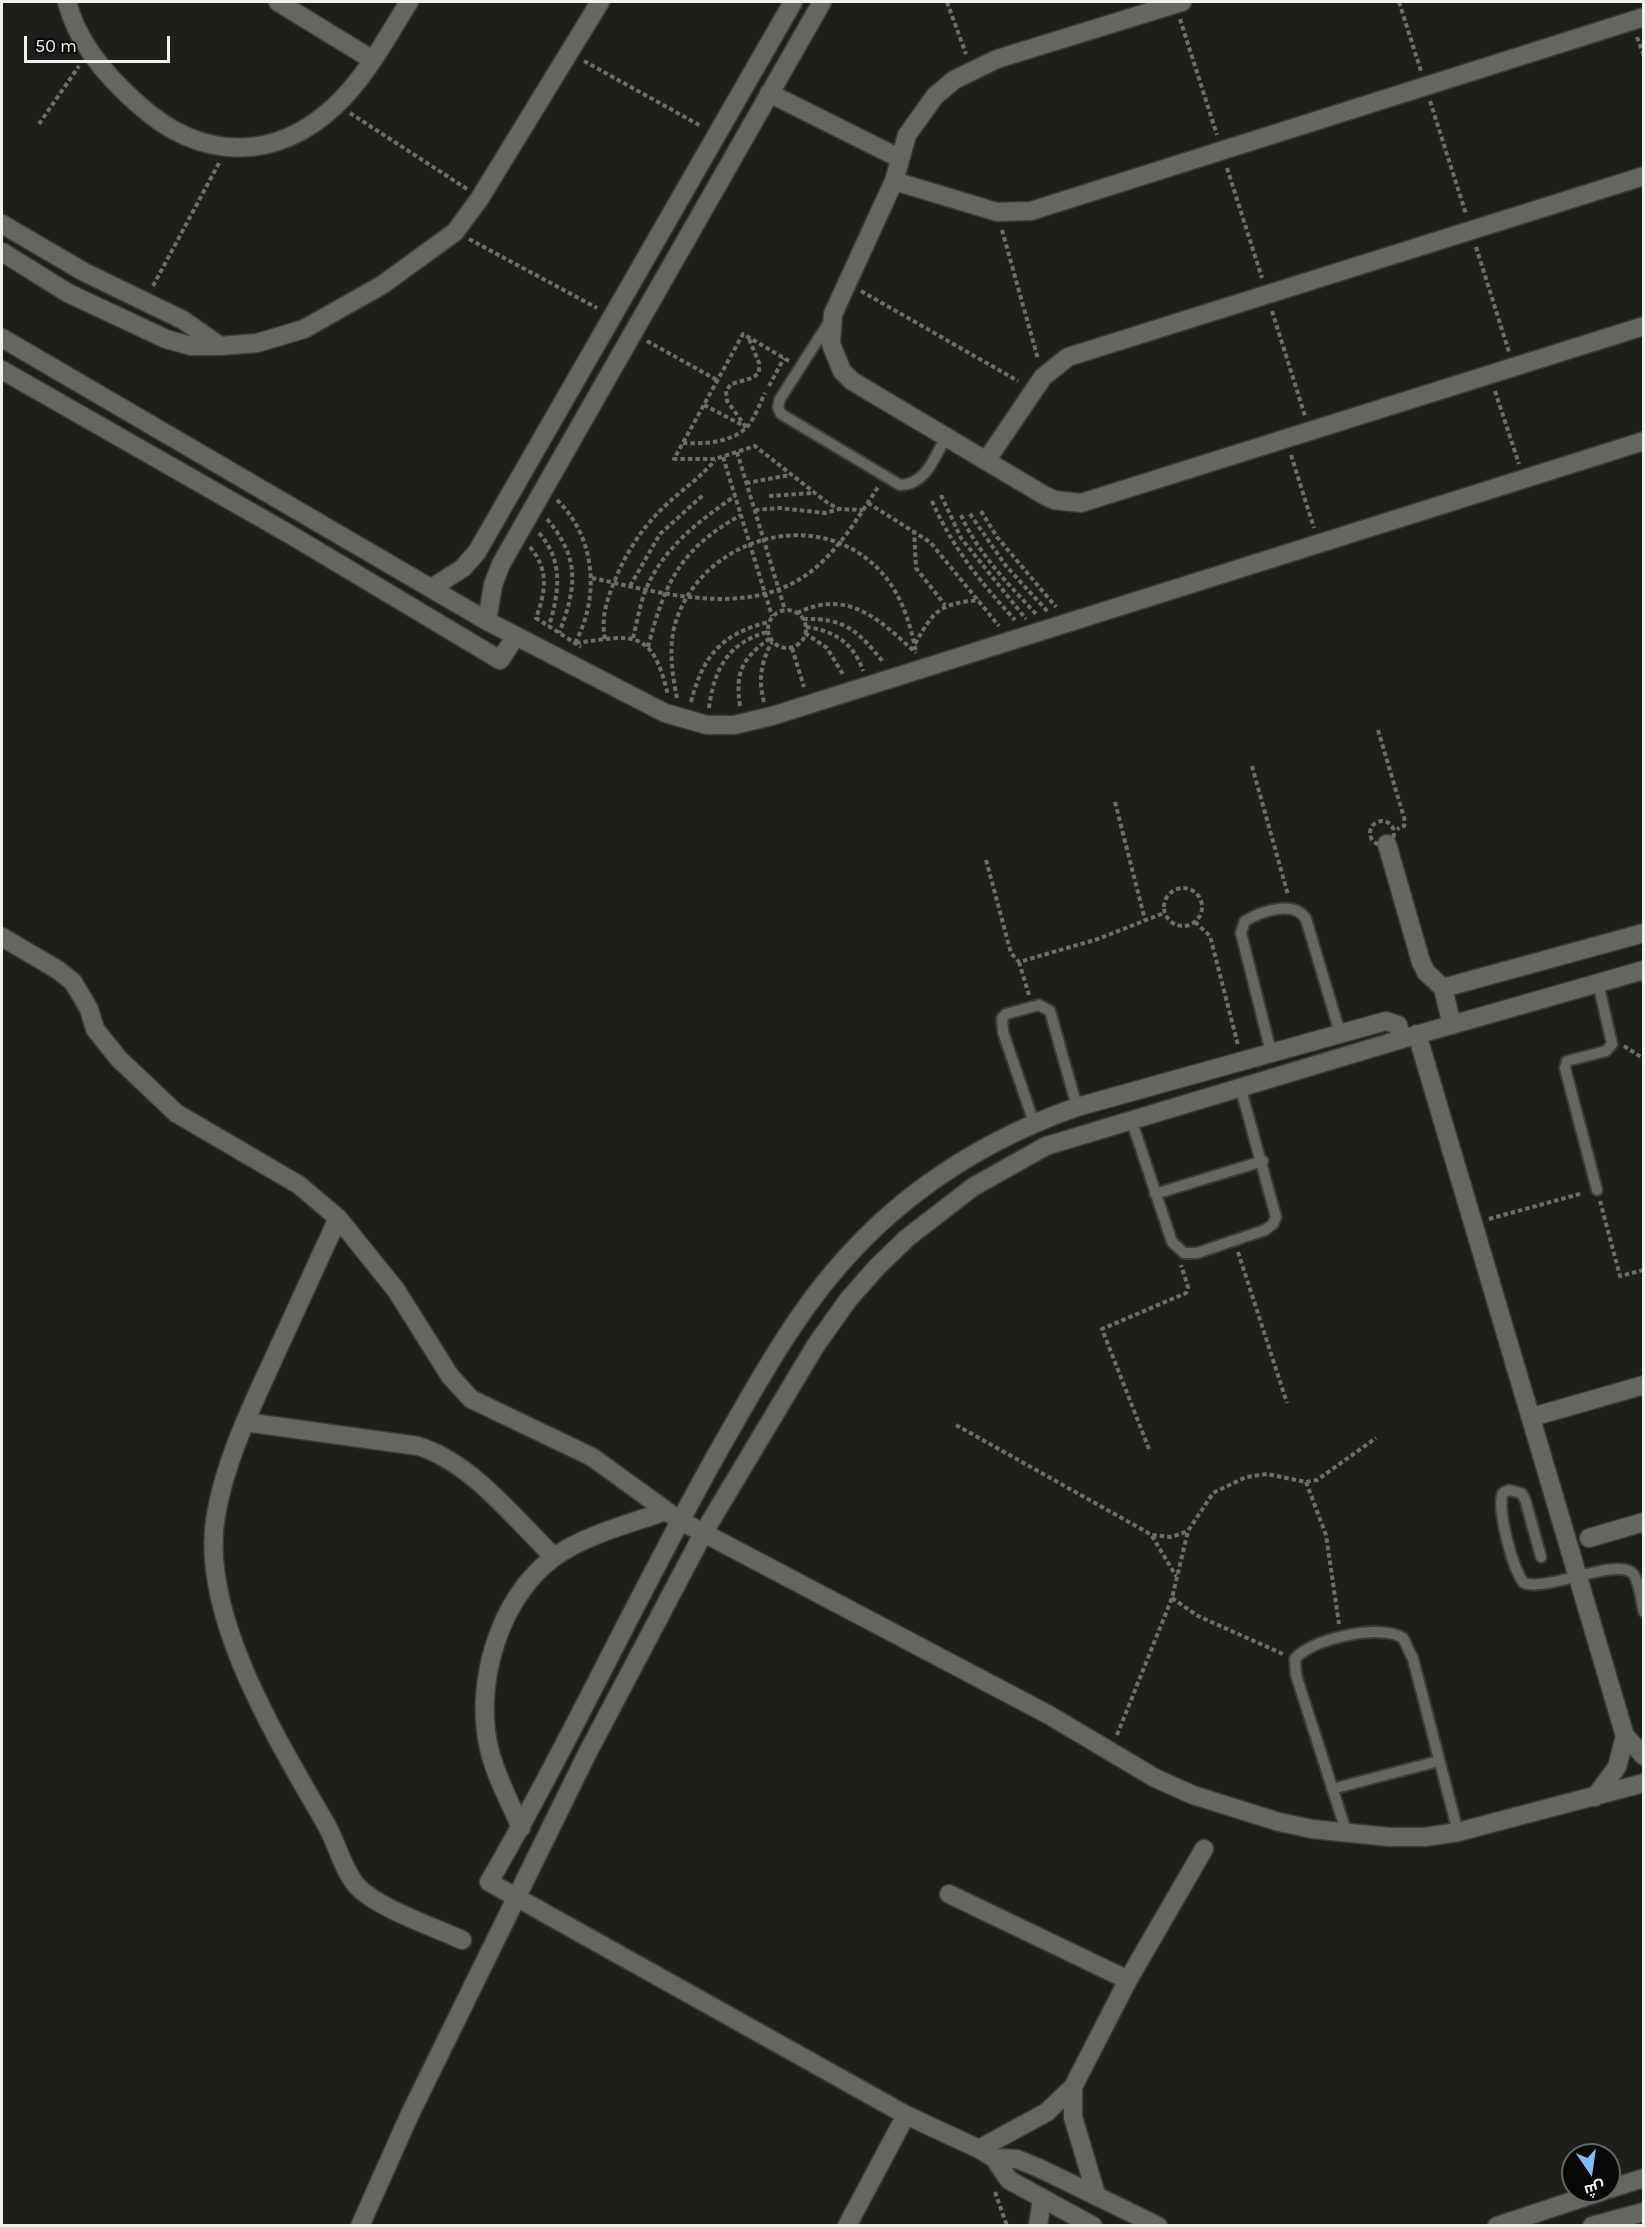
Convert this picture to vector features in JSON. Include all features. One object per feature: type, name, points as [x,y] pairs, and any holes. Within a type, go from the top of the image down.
[{"type":"street","points":[[67,2],[89,50],[117,86],[152,117],[192,140],[226,149],[254,147],[276,142],[316,122],[337,104],[373,60],[408,2]]},
{"type":"street","points":[[278,2],[373,60]]},
{"type":"street","points":[[2,252],[68,293],[166,339],[191,346],[257,343],[304,329],[382,285],[455,232],[480,198],[571,53],[600,2]]},
{"type":"street","points":[[433,587],[463,568],[477,552],[793,2]]},
{"type":"street","points":[[487,621],[493,585],[501,564],[822,2]]},
{"type":"street","points":[[1179,3],[971,70],[954,80],[925,108],[907,135],[898,158],[894,181],[833,314],[831,344],[842,370],[852,381],[1054,500],[1081,503],[1644,326]]},
{"type":"street","points":[[894,181],[997,212],[1031,211],[1644,17]]},
{"type":"street","points":[[769,93],[898,158]]},
{"type":"street","points":[[986,461],[1038,383],[1055,366],[1083,351],[1644,176]]},
{"type":"street","points":[[2,224],[84,272],[183,320],[220,346]]},
{"type":"street","points":[[2,338],[433,587],[487,621],[683,720],[707,725],[746,723],[810,705],[896,677],[918,662],[1010,641],[1644,441]]},
{"type":"street","points":[[2,370],[291,535],[500,660],[516,636]]},
{"type":"street","points":[[477,552],[501,564]]},
{"type":"street","points":[[1390,837],[1423,968],[1443,988],[1452,1025]]},
{"type":"street","points":[[1443,988],[1644,933]]},
{"type":"street","points":[[2,938],[58,970],[73,982],[89,1009],[95,1029],[133,1073],[176,1113],[299,1185],[338,1218],[396,1290],[450,1376],[471,1400],[592,1457],[673,1516],[1193,1795],[1279,1822],[1347,1834],[1425,1837],[1458,1832],[1644,1783]]},
{"type":"street","points":[[360,2226],[410,2114],[586,1754],[704,1532],[816,1345],[848,1300],[877,1267],[936,1214],[1007,1166],[1046,1146],[1409,1036],[1644,970]]},
{"type":"street","points":[[1158,2226],[1096,2194],[1017,2159],[987,2153],[906,2115],[489,1882],[520,1828],[673,1516],[791,1329],[825,1282],[855,1247],[919,1191],[984,1148],[1034,1123],[1077,1107],[1340,1033],[1390,1021],[1398,1025],[1409,1036],[1471,1224],[1532,1417],[1625,1736],[1644,1756]]},
{"type":"street","points":[[338,1218],[245,1422],[224,1481],[216,1516],[213,1546],[216,1580],[220,1600],[241,1659],[290,1765],[331,1833],[357,1885],[382,1903],[462,1940]]},
{"type":"street","points":[[1532,1417],[1644,1385]]},
{"type":"street","points":[[245,1422],[418,1446],[448,1457],[472,1477],[554,1557]]},
{"type":"street","points":[[520,1828],[489,1749],[485,1714],[494,1646],[514,1600],[532,1576],[554,1557],[589,1539],[673,1516]]},
{"type":"street","points":[[1589,1538],[1644,1522]]},
{"type":"street","points":[[1595,1797],[1617,1767],[1625,1736]]},
{"type":"street","points":[[987,2153],[1047,2112],[1073,2087],[1128,1980],[1204,1849]]},
{"type":"street","points":[[949,1894],[1128,1980]]},
{"type":"street","points":[[1073,2087],[1073,2117],[1096,2194]]},
{"type":"street","points":[[847,2226],[906,2115]]},
{"type":"street","points":[[987,2153],[1009,2180],[1094,2226]]},
{"type":"street","points":[[1621,2185],[1644,2178]]},
{"type":"street","points":[[1038,2226],[1042,2198]]},
{"type":"street","points":[[1497,2226],[1523,2221],[1571,2203]]},
{"type":"street","points":[[1592,2226],[1644,2212]]},
{"type":"lane","points":[[833,314],[780,399],[778,407],[781,414],[900,485],[916,483],[922,477],[946,437]]},
{"type":"lane","points":[[1271,1052],[1243,939],[1242,926],[1252,917],[1291,908],[1301,912],[1306,919],[1340,1033]]},
{"type":"lane","points":[[1597,1190],[1565,1064],[1571,1059],[1611,1048],[1612,1039],[1598,983]]},
{"type":"lane","points":[[1034,1123],[1001,1025],[1006,1014],[1039,1005],[1050,1011],[1077,1107]]},
{"type":"lane","points":[[1131,1119],[1168,1235],[1176,1247],[1190,1254],[1265,1230],[1273,1224],[1276,1217],[1263,1161],[1240,1086]]},
{"type":"lane","points":[[1155,1194],[1263,1161]]},
{"type":"lane","points":[[1541,1557],[1521,1493],[1509,1490],[1503,1493],[1500,1506],[1520,1579],[1530,1585],[1540,1586],[1614,1569],[1627,1570],[1634,1575],[1644,1612]]},
{"type":"lane","points":[[1347,1834],[1296,1676],[1295,1659],[1308,1648],[1341,1637],[1381,1630],[1403,1638],[1413,1659],[1458,1832]]},
{"type":"lane","points":[[1332,1789],[1439,1761]]},
{"type":"path","points":[[947,2],[971,70]]},
{"type":"path","points":[[1399,2],[1514,367]]},
{"type":"path","points":[[1179,3],[1221,151],[1310,431]]},
{"type":"path","points":[[39,124],[89,50]]},
{"type":"path","points":[[571,53],[717,135]]},
{"type":"path","points":[[337,104],[480,198]]},
{"type":"path","points":[[145,301],[226,149]]},
{"type":"path","points":[[997,212],[1038,383]]},
{"type":"path","points":[[455,232],[612,317]]},
{"type":"path","points":[[848,283],[1038,383]]},
{"type":"path","points":[[633,333],[717,380]]},
{"type":"path","points":[[800,367],[743,334],[674,459],[715,459],[755,446],[812,493],[839,509]]},
{"type":"path","points":[[746,427],[726,396],[731,384],[752,378],[759,373],[759,363],[749,338]]},
{"type":"path","points":[[683,442],[713,442],[746,427],[784,358]]},
{"type":"path","points":[[1490,375],[1524,478]]},
{"type":"path","points":[[704,405],[746,427]]},
{"type":"path","points":[[1286,439],[1319,543]]},
{"type":"path","points":[[737,452],[785,610]]},
{"type":"path","points":[[723,457],[772,616]]},
{"type":"path","points":[[605,639],[603,617],[621,563],[647,525],[715,459]]},
{"type":"path","points":[[746,483],[791,474]]},
{"type":"path","points":[[592,578],[686,598],[714,600],[778,589],[811,572],[840,543],[885,476]]},
{"type":"path","points":[[544,488],[563,506],[578,528],[587,552],[592,578],[588,616],[575,643]]},
{"type":"path","points":[[769,496],[812,493]]},
{"type":"path","points":[[630,586],[660,534],[704,495]]},
{"type":"path","points":[[941,495],[961,538],[1048,629]]},
{"type":"path","points":[[633,638],[646,590],[675,543],[701,520],[735,496]]},
{"type":"path","points":[[932,501],[960,556],[1048,629]]},
{"type":"path","points":[[868,503],[930,542],[1010,641]]},
{"type":"path","points":[[755,510],[779,507],[825,513],[839,509],[863,510]]},
{"type":"path","points":[[981,511],[1048,629]]},
{"type":"path","points":[[970,514],[1048,629]]},
{"type":"path","points":[[648,648],[664,593],[691,551],[713,531],[741,515]]},
{"type":"path","points":[[961,515],[980,548],[1048,629]]},
{"type":"path","points":[[526,519],[543,569],[546,586],[536,618],[585,649]]},
{"type":"path","points":[[526,519],[544,540],[557,568],[558,593],[549,626]]},
{"type":"path","points":[[526,519],[557,531],[573,567],[569,609],[560,633]]},
{"type":"path","points":[[914,530],[916,568],[945,605]]},
{"type":"path","points":[[683,720],[677,699],[672,652],[673,636],[686,598],[711,566],[763,538],[800,535],[840,543],[860,553],[885,576],[903,605],[918,662]]},
{"type":"path","points":[[915,644],[933,614],[945,605],[979,600]]},
{"type":"path","points":[[797,613],[821,603],[848,606],[884,624],[918,662]]},
{"type":"path","points":[[785,610],[797,613],[803,619],[806,627],[806,633],[798,645],[784,648],[771,640],[767,632],[768,622],[772,616],[785,610]]},
{"type":"path","points":[[803,619],[835,620],[849,626],[867,641],[896,677]]},
{"type":"path","points":[[683,720],[694,689],[718,646],[729,636],[768,622]]},
{"type":"path","points":[[806,627],[821,629],[846,643],[856,654],[866,686]]},
{"type":"path","points":[[707,725],[711,695],[720,665],[736,645],[767,632]]},
{"type":"path","points":[[806,633],[817,639],[835,658],[848,692]]},
{"type":"path","points":[[575,643],[633,638],[648,648],[658,663],[668,694]]},
{"type":"path","points":[[771,640],[760,679],[765,705],[771,716]]},
{"type":"path","points":[[746,723],[738,691],[741,667],[752,652],[771,640]]},
{"type":"path","points":[[792,648],[810,705]]},
{"type":"path","points":[[657,690],[677,699]]},
{"type":"path","points":[[1378,730],[1405,821],[1404,826],[1390,837]]},
{"type":"path","points":[[1252,766],[1291,908]]},
{"type":"path","points":[[1115,802],[1145,920]]},
{"type":"path","points":[[986,860],[1011,953],[1018,962],[1032,1007]]},
{"type":"path","points":[[1176,888],[1191,889],[1202,900],[1202,908],[1196,922],[1181,926],[1174,924],[1164,913],[1163,906],[1170,892],[1176,888]]},
{"type":"path","points":[[1018,962],[1098,939],[1164,913]]},
{"type":"path","points":[[1196,922],[1210,936],[1242,1060]]},
{"type":"path","points":[[1612,1039],[1644,1059]]},
{"type":"path","points":[[1471,1224],[1597,1190],[1620,1276],[1644,1270]]},
{"type":"path","points":[[1234,1240],[1287,1403]]},
{"type":"path","points":[[1149,1449],[1102,1329],[1186,1293],[1188,1287],[1176,1247]]},
{"type":"path","points":[[956,1425],[1152,1535],[1171,1537],[1188,1531]]},
{"type":"path","points":[[1110,1752],[1172,1598],[1188,1531],[1213,1493],[1225,1485],[1246,1477],[1267,1474],[1306,1482],[1329,1474],[1377,1438]]},
{"type":"path","points":[[1306,1482],[1326,1535],[1341,1637]]},
{"type":"path","points":[[1152,1535],[1177,1576]]},
{"type":"path","points":[[1172,1598],[1221,1628],[1295,1659]]}]
